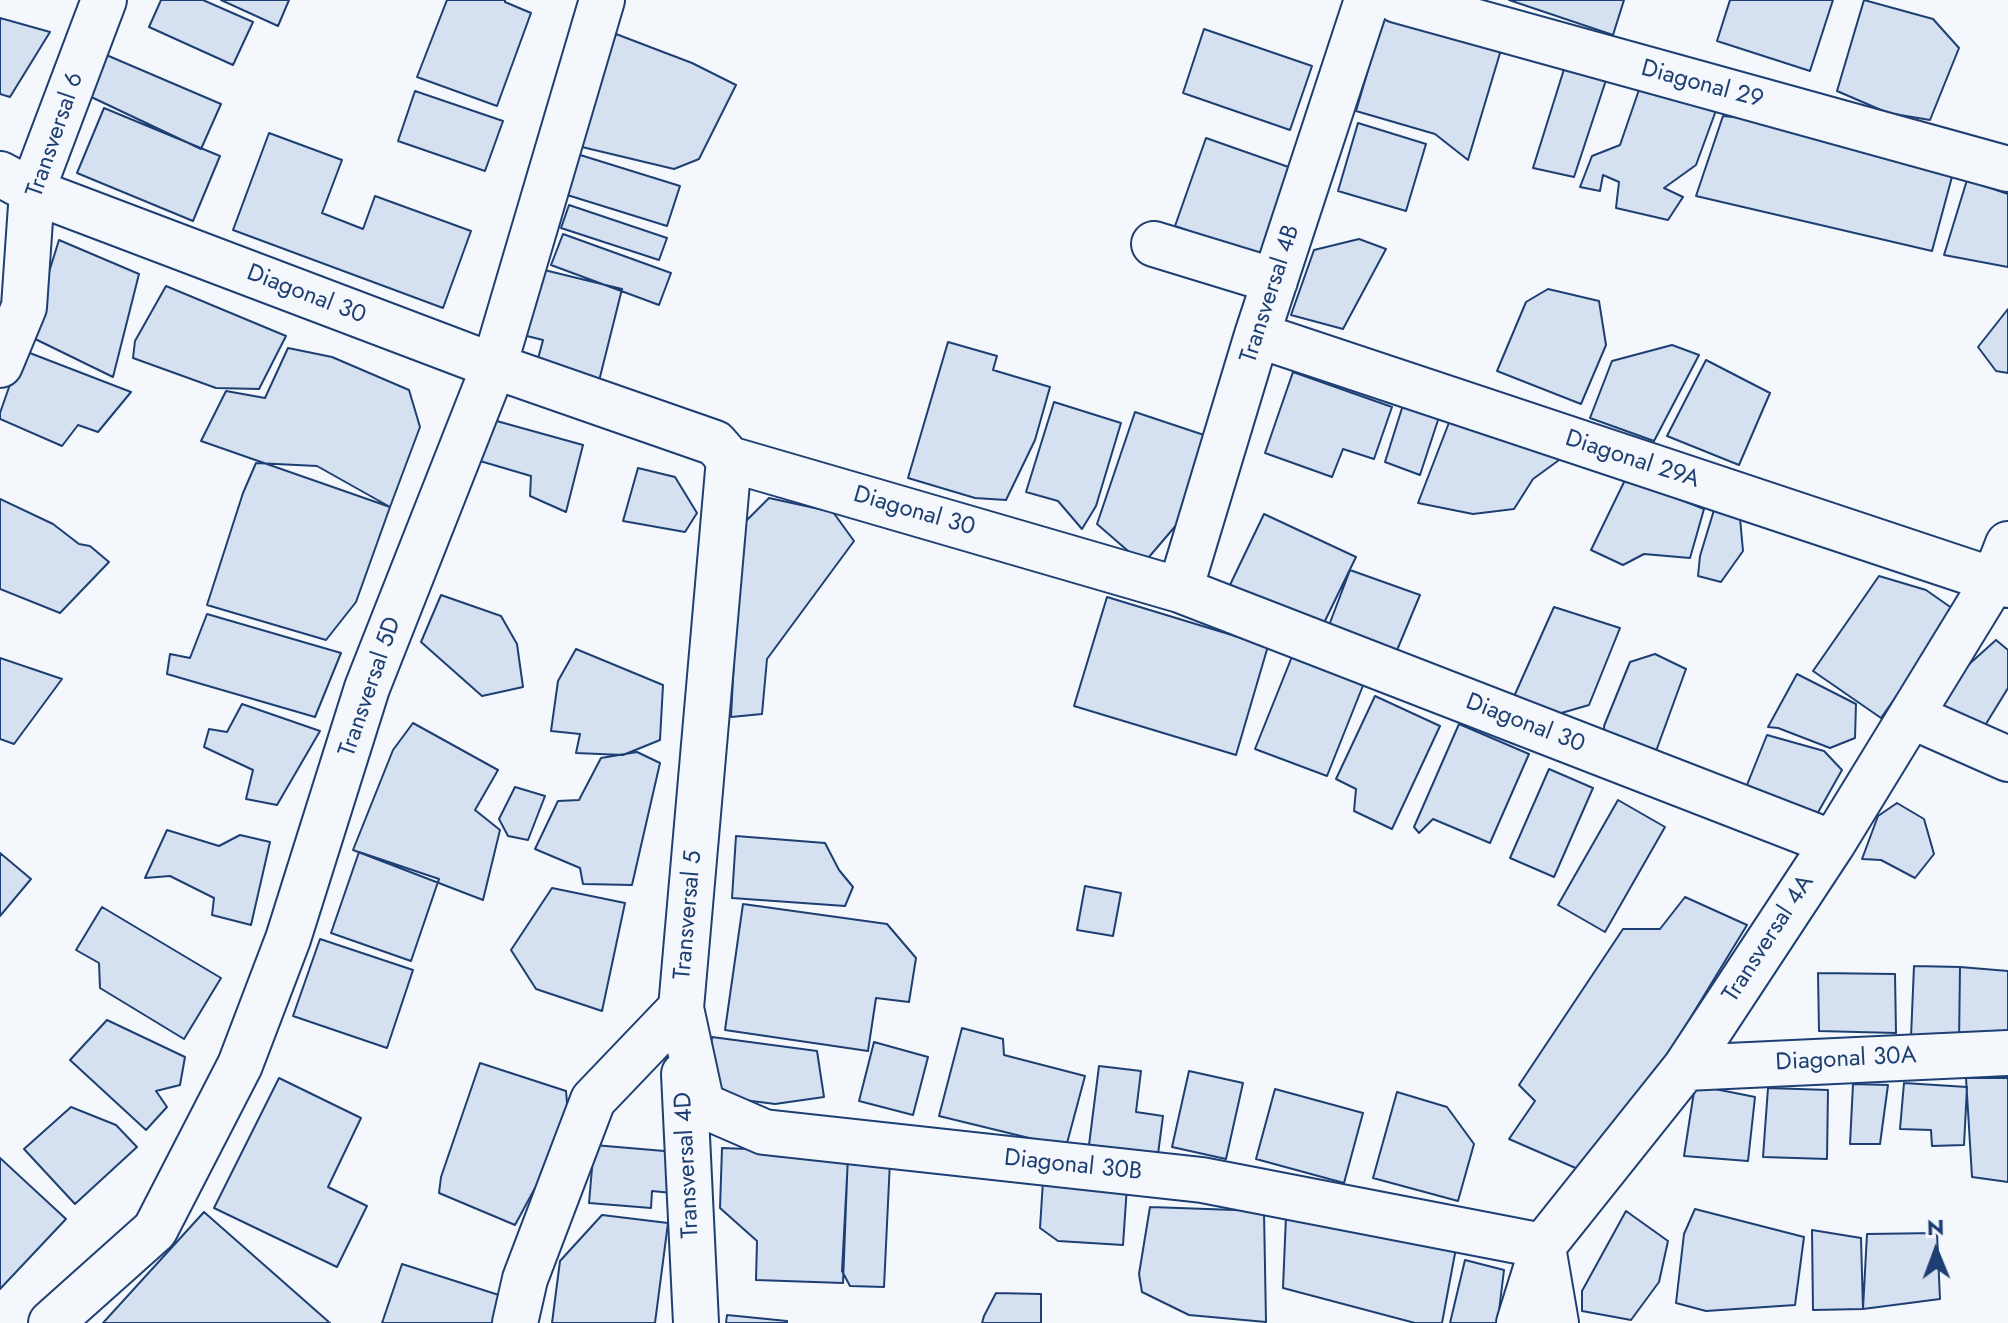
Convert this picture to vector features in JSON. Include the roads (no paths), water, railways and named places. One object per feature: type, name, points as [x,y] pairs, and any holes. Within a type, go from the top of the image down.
[{"type":"street","name":"Transversal 6","points":[[0,365],[24,307],[16,182],[104,0]]},
{"type":"street","name":"Transversal 5D","points":[[51,1323],[155,1230],[240,1065],[288,939],[367,688],[494,366],[602,0]]},
{"type":"street","name":"Transversal 4B","points":[[1180,590],[1257,335],[1367,0]]},
{"type":"street","name":"Diagonal 29","points":[[1397,0],[2008,169]]},
{"type":"street","name":"Diagonal 30","points":[[16,182],[494,366],[715,443],[729,459],[1180,590],[1833,843]]},
{"type":"street","points":[[1154,244],[1275,281]]},
{"type":"street","name":"Diagonal 29A","points":[[1257,335],[2003,570]]},
{"type":"street","name":"Transversal 5","points":[[515,1323],[525,1279],[593,1100],[681,1008],[729,459]]},
{"type":"street","name":"Transversal 4A","points":[[1519,1323],[1543,1246],[1685,1068],[1833,843],[2003,570]]},
{"type":"street","points":[[1911,716],[2008,759]]},
{"type":"street","name":"Diagonal 30B","points":[[681,1008],[702,1105],[764,1132],[1202,1180],[1543,1246]]},
{"type":"street","name":"Transversal 4D","points":[[681,1008],[696,1323]]},
{"type":"street","name":"Diagonal 30A","points":[[1685,1068],[2008,1053]]},
{"type":"street","points":[[1543,1246],[1556,1323]]}]
